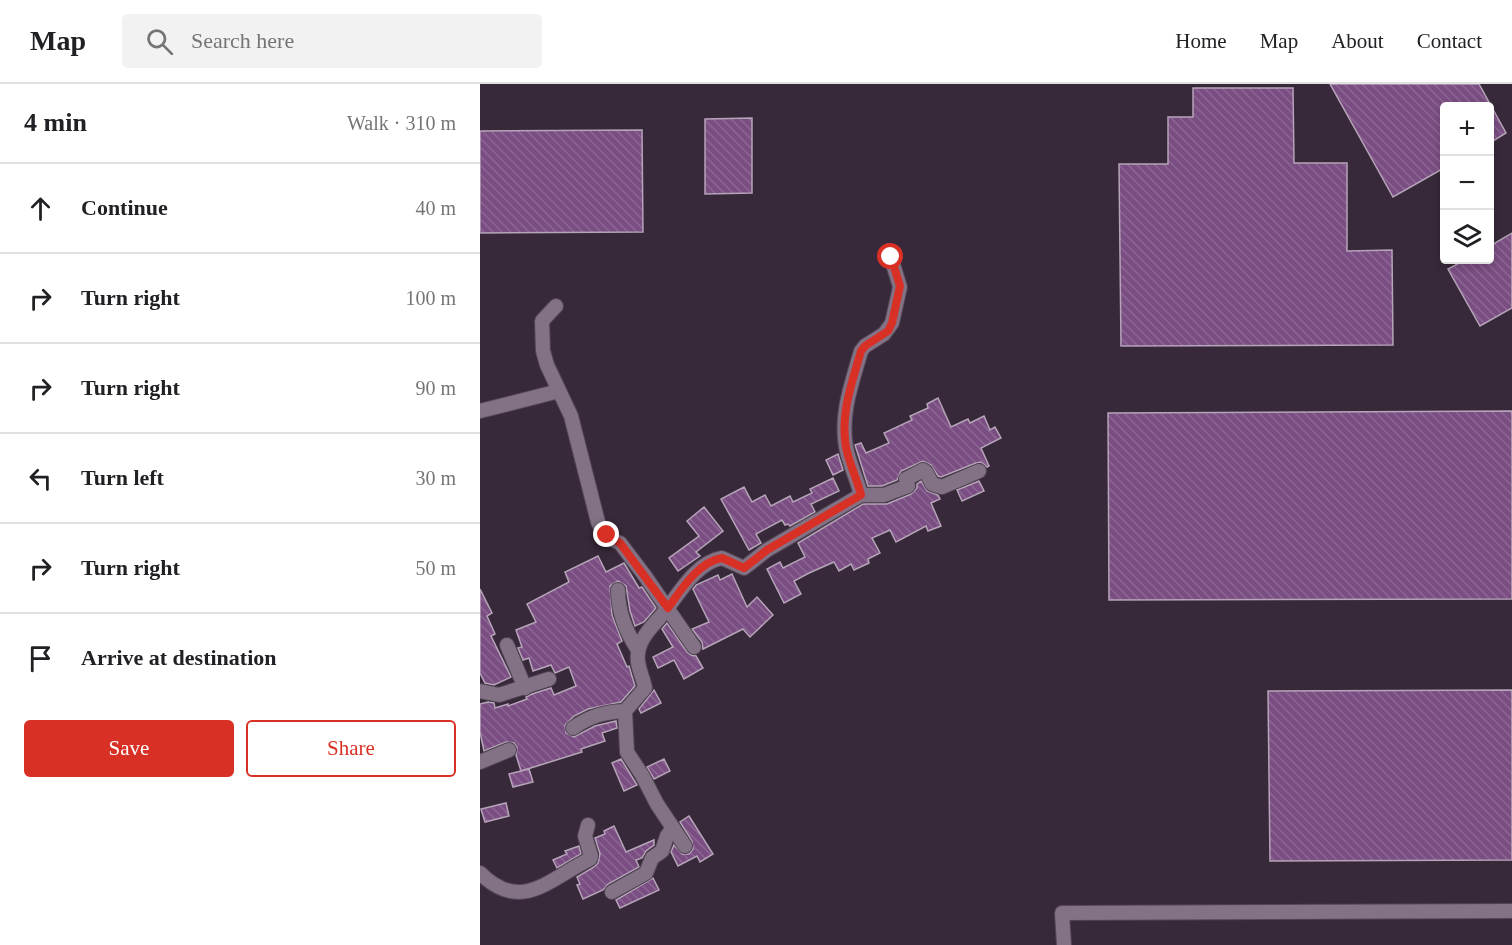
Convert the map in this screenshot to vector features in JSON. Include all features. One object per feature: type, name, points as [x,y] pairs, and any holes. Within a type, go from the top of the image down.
[{"type":"street","points":[[861,495],[846,447],[845,412],[861,351],[888,331],[892,323],[900,286],[889,251]]},
{"type":"street","points":[[556,306],[542,321],[543,351],[547,365],[571,416],[589,491],[602,530],[620,543],[694,647]]},
{"type":"street","points":[[480,411],[559,391]]},
{"type":"street","points":[[685,846],[627,752],[625,711],[645,688],[638,667],[638,650],[645,636],[686,584],[711,562],[722,558],[744,568],[767,550],[861,495],[890,494],[908,486],[906,479],[923,470],[932,484],[942,487],[979,471]]},
{"type":"street","points":[[618,590],[621,616],[638,650]]},
{"type":"street","points":[[628,631],[645,636]]},
{"type":"street","points":[[507,645],[525,687]]},
{"type":"street","points":[[480,691],[499,694],[549,680]]},
{"type":"street","points":[[573,728],[595,715],[625,711]]},
{"type":"street","points":[[480,762],[509,750]]},
{"type":"street","points":[[480,873],[497,888],[508,892],[518,893],[542,887],[590,859],[585,836],[588,825]]},
{"type":"street","points":[[612,892],[646,873],[652,858],[662,851],[673,828]]},
{"type":"street","points":[[1064,945],[1062,913],[1512,911]]},
{"type":"building","points":[[1330,84],[1479,84],[1489,102],[1440,102],[1440,170],[1393,197]]},
{"type":"building","points":[[1193,88],[1293,88],[1294,163],[1347,163],[1347,251],[1392,250],[1393,345],[1121,346],[1119,164],[1168,164],[1168,117],[1193,117]]},
{"type":"building","points":[[1494,111],[1506,133],[1494,140]]},
{"type":"building","points":[[752,118],[752,193],[705,194],[705,119]]},
{"type":"building","points":[[642,130],[643,232],[480,233],[480,131]]},
{"type":"building","points":[[1512,233],[1512,308],[1480,326],[1448,269],[1457,264],[1494,264],[1494,244]]},
{"type":"building","points":[[938,398],[951,427],[968,419],[970,423],[984,416],[990,430],[995,427],[1001,438],[981,448],[989,466],[981,462],[976,463],[941,477],[931,465],[923,461],[901,471],[897,480],[882,486],[868,486],[855,445],[861,443],[866,453],[889,443],[884,433],[912,420],[910,416],[928,408],[927,404]]},
{"type":"building","points":[[1512,411],[1512,599],[1109,600],[1108,413]]},
{"type":"building","points":[[838,454],[843,470],[833,475],[826,460]]},
{"type":"building","points":[[833,478],[839,491],[811,504],[815,512],[790,526],[785,525],[782,520],[756,534],[761,543],[749,550],[721,499],[744,487],[752,502],[765,495],[771,506],[790,496],[793,502],[812,493],[810,489]]},
{"type":"building","points":[[921,481],[927,491],[938,495],[940,499],[931,503],[941,526],[928,531],[926,526],[896,542],[890,530],[872,538],[880,553],[868,559],[869,563],[854,570],[851,564],[839,571],[834,562],[809,573],[794,581],[801,594],[784,603],[767,569],[780,562],[783,568],[805,557],[798,543],[863,504],[887,504],[911,494]]},
{"type":"building","points":[[979,481],[984,491],[962,501],[957,490]]},
{"type":"building","points":[[704,507],[723,531],[696,552],[700,556],[678,571],[669,558],[699,536],[687,521]]},
{"type":"building","points":[[598,556],[606,572],[624,563],[639,588],[642,587],[656,608],[644,622],[635,626],[626,586],[618,581],[610,586],[612,615],[622,641],[617,644],[627,667],[629,666],[635,686],[621,702],[588,709],[574,716],[565,725],[566,733],[574,737],[595,726],[616,721],[617,728],[602,733],[605,741],[581,749],[582,752],[521,771],[516,755],[517,747],[514,743],[506,742],[484,751],[480,732],[480,704],[494,703],[495,708],[508,704],[508,706],[527,699],[526,697],[532,694],[551,688],[554,695],[576,686],[569,667],[555,673],[551,665],[533,671],[529,658],[523,660],[518,648],[522,647],[516,630],[536,622],[527,604],[569,582],[565,572]]},
{"type":"building","points":[[732,574],[747,607],[757,597],[773,615],[750,637],[743,629],[703,649],[702,642],[692,629],[709,622],[693,589],[696,585],[718,575],[720,580]]},
{"type":"building","points":[[480,589],[492,613],[487,616],[495,634],[491,636],[511,677],[494,685],[485,683],[480,673]]},
{"type":"building","points":[[667,623],[687,652],[696,656],[703,668],[684,679],[674,660],[658,668],[653,657],[673,647],[662,629]]},
{"type":"building","points":[[654,690],[661,703],[641,713],[639,709]]},
{"type":"building","points":[[1512,690],[1512,860],[1270,861],[1268,691]]},
{"type":"building","points":[[621,759],[637,785],[624,791],[612,763]]},
{"type":"building","points":[[664,759],[670,771],[654,779],[647,767]]},
{"type":"building","points":[[529,769],[533,782],[513,787],[509,774]]},
{"type":"building","points":[[506,803],[509,816],[485,822],[481,809]]},
{"type":"building","points":[[689,816],[713,854],[700,862],[697,856],[678,866],[671,852],[674,845],[682,854],[689,854],[693,849],[692,841],[680,822]]},
{"type":"building","points":[[614,826],[626,852],[654,840],[654,845],[646,851],[642,858],[636,860],[639,867],[608,884],[603,890],[583,899],[577,885],[580,884],[577,877],[598,863],[600,854],[595,838],[605,834],[604,831]]},
{"type":"building","points":[[579,846],[581,854],[557,868],[553,860],[567,854],[565,851]]},
{"type":"building","points":[[653,878],[659,890],[620,908],[616,900]]},
{"type":"route","points":[[607,535],[620,543],[668,608],[696,573],[711,562],[722,558],[744,568],[767,550],[861,495],[846,447],[845,412],[861,351],[888,331],[892,323],[900,286],[891,257]]}]
